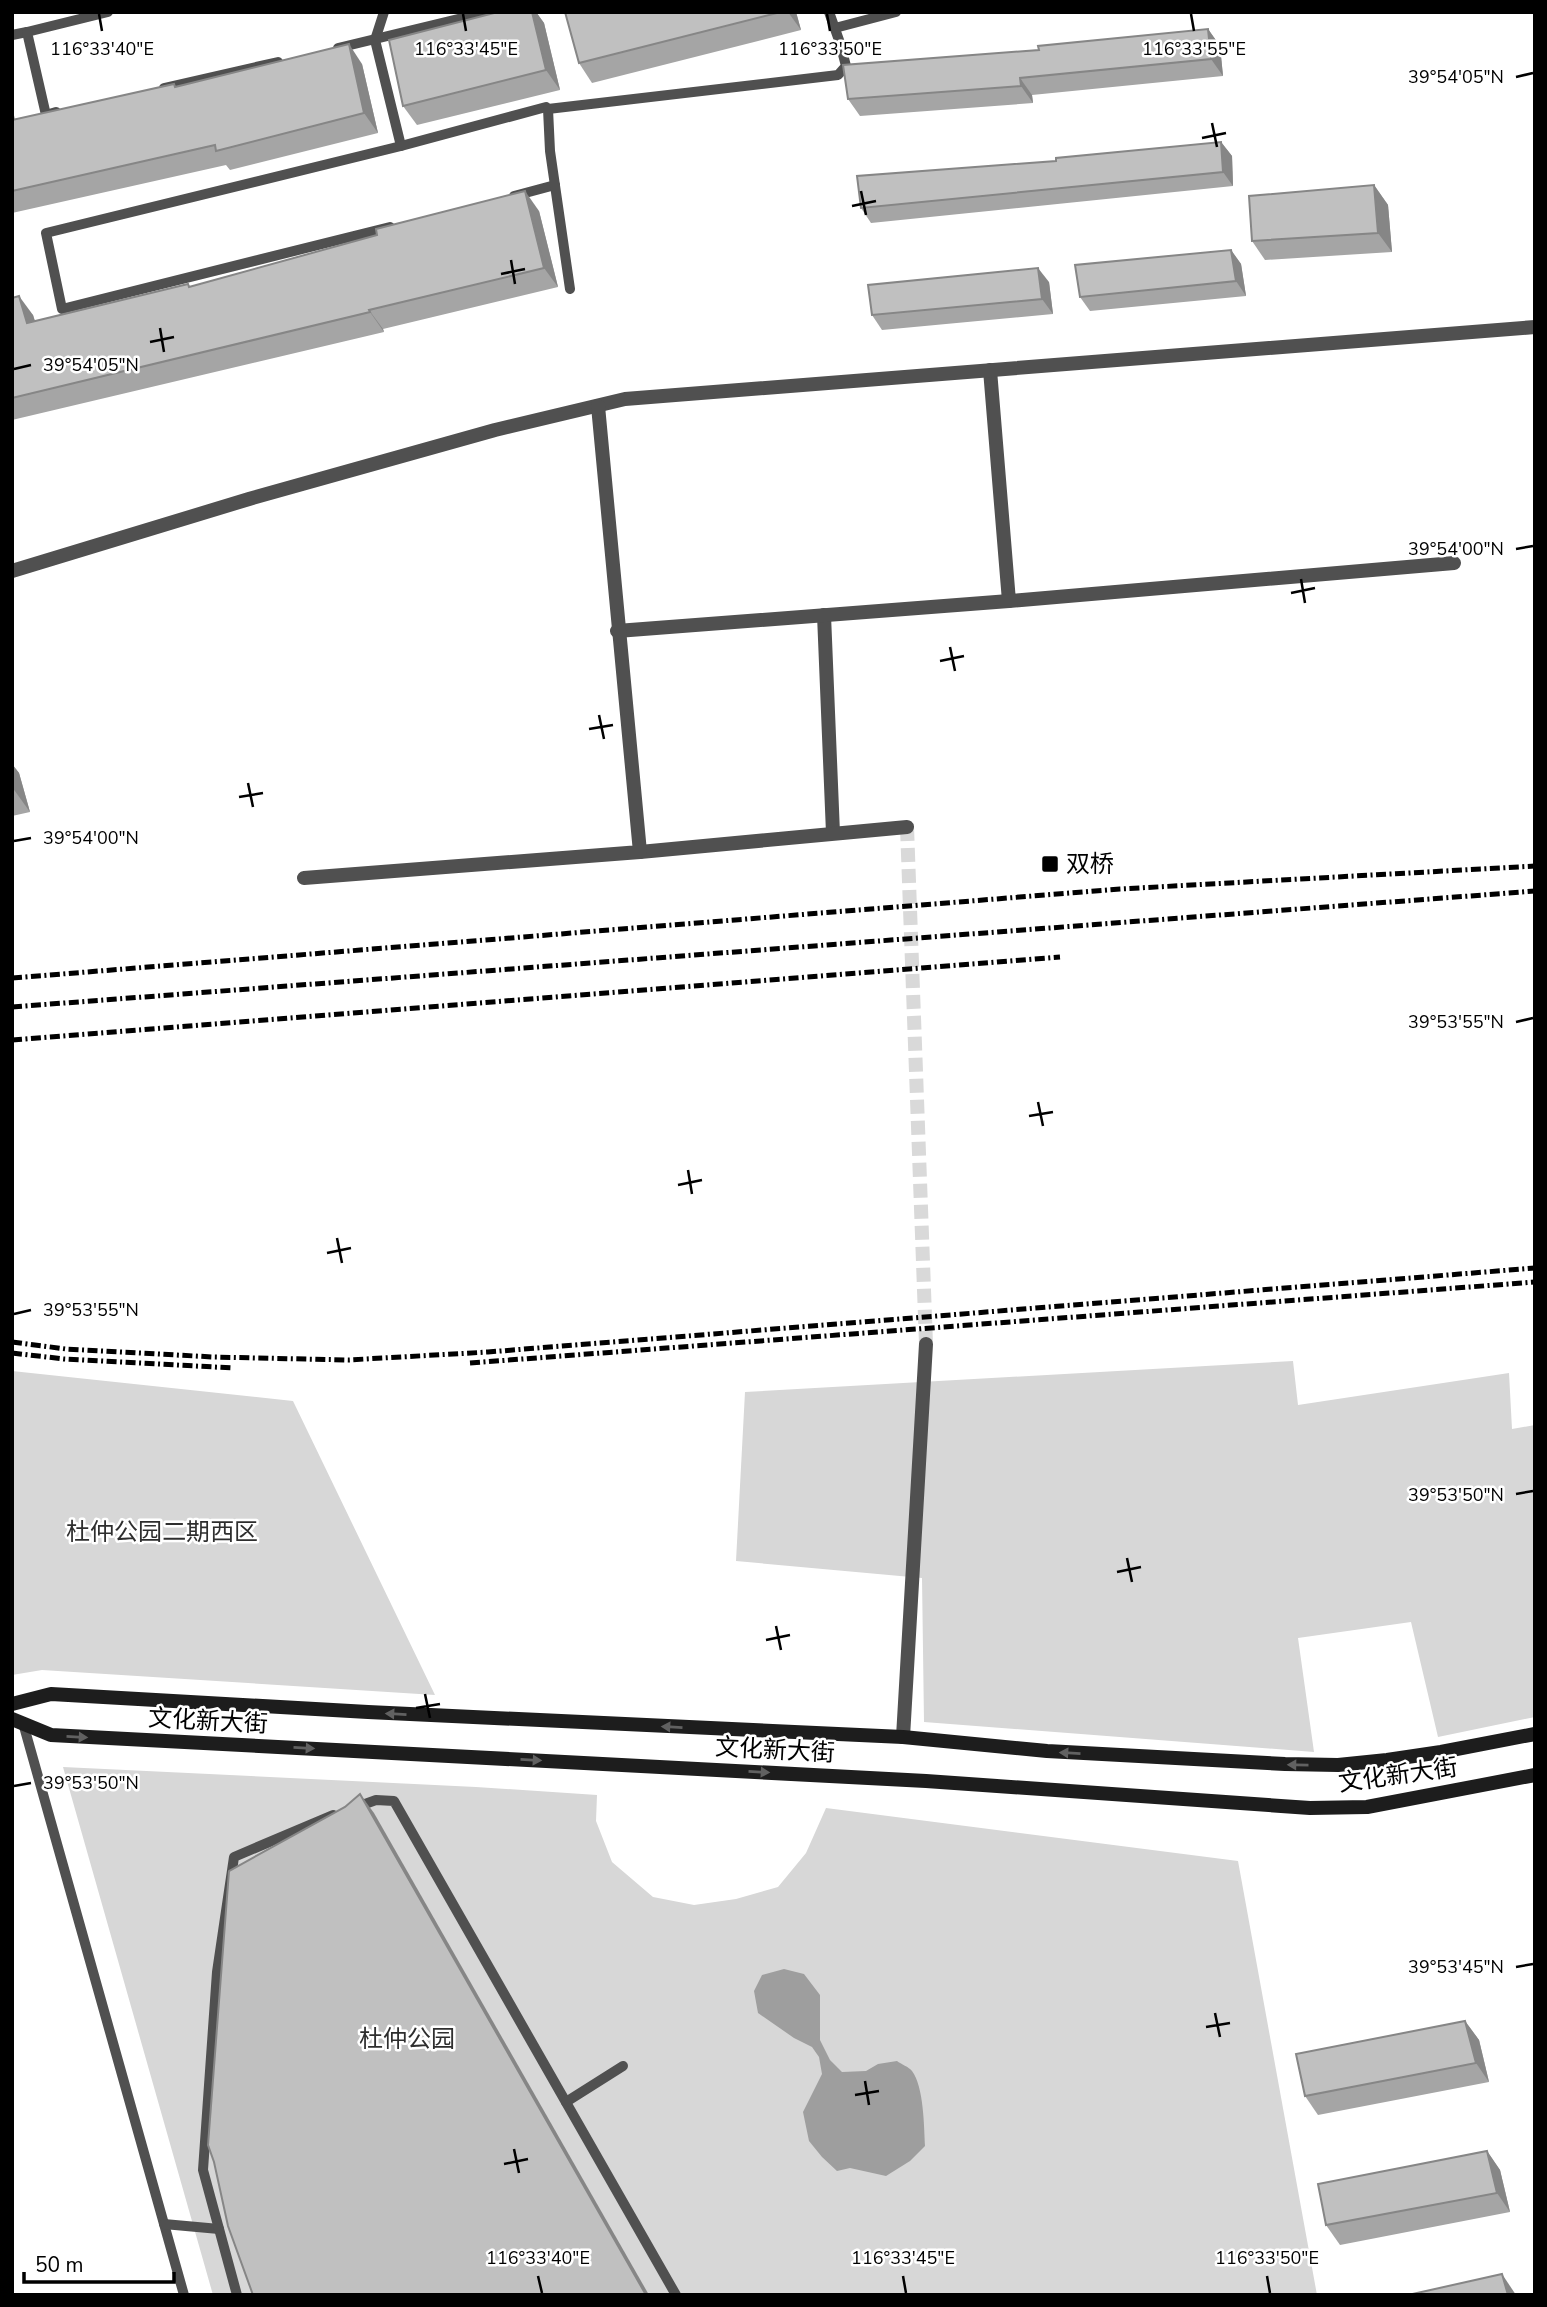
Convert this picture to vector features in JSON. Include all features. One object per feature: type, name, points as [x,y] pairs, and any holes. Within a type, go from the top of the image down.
[{"type":"street","points":[[12,571],[495,429],[625,399],[1535,327]]},
{"type":"street","points":[[990,370],[1009,601]]},
{"type":"street","points":[[598,406],[617,631],[640,852]]},
{"type":"street","points":[[617,631],[1454,563]]},
{"type":"street","points":[[824,615],[834,832]]},
{"type":"street","points":[[304,878],[640,852],[907,827]]},
{"type":"street","points":[[904,1737],[926,1344]]},
{"type":"street","name":"文化新大街","points":[[12,1704],[51,1695],[904,1737],[1047,1751],[1338,1765],[1441,1752],[1535,1734]]},
{"type":"street","name":"文化新大街","points":[[18,1721],[51,1735],[926,1781],[1310,1808],[1367,1807],[1535,1775]]},
{"type":"lane","points":[[12,34],[108,12]]},
{"type":"lane","points":[[384,12],[375,40],[401,146]]},
{"type":"lane","points":[[323,52],[487,12]]},
{"type":"lane","points":[[396,225],[62,309],[47,233],[401,146],[546,107],[548,109],[838,75],[846,66],[829,12]]},
{"type":"lane","points":[[835,28],[896,12]]},
{"type":"lane","points":[[27,32],[46,115],[72,109]]},
{"type":"lane","points":[[151,91],[283,61]]},
{"type":"lane","points":[[548,109],[550,150],[570,289]]},
{"type":"lane","points":[[502,199],[555,185]]},
{"type":"lane","points":[[18,1721],[184,2295]]},
{"type":"lane","points":[[237,2295],[203,2170],[217,1972],[234,1857],[319,1820],[376,1800],[394,1801],[676,2295]]},
{"type":"lane","points":[[566,2102],[623,2066]]},
{"type":"lane","points":[[164,2224],[219,2229]]},
{"type":"green space","points":[[1293,1361],[1298,1405],[1509,1373],[1512,1429],[1535,1425],[1535,1717],[1438,1737],[1411,1622],[1298,1638],[1314,1752],[924,1722],[922,1578],[736,1561],[745,1392]]},
{"type":"green space","name":"杜仲公园二期西区","points":[[12,1371],[293,1401],[435,1695],[42,1670],[12,1675]]},
{"type":"green space","name":"杜仲公园","points":[[63,1767],[597,1795],[596,1821],[612,1862],[653,1897],[694,1905],[736,1899],[778,1887],[806,1853],[826,1808],[1238,1861],[1317,2295],[213,2295]]},
{"type":"shaded area","points":[[784,1969],[804,1974],[820,1995],[820,2040],[830,2060],[842,2072],[866,2071],[878,2064],[897,2061],[911,2070],[916,2078],[923,2107],[925,2146],[910,2161],[886,2176],[850,2168],[837,2171],[809,2141],[803,2112],[822,2074],[819,2057],[812,2047],[758,2013],[754,1991],[762,1975]]},
{"type":"building","points":[[498,12],[532,12],[546,70],[403,106],[389,40]]},
{"type":"building","points":[[565,12],[781,12],[579,63]]},
{"type":"building","points":[[1208,29],[1211,59],[1020,78],[1021,86],[848,99],[843,65],[1039,50],[1038,46]]},
{"type":"building","points":[[349,44],[364,113],[216,151],[215,145],[12,191],[12,120],[174,84],[175,87]]},
{"type":"building","points":[[1221,142],[1223,172],[861,208],[857,176],[1056,161],[1056,158]]},
{"type":"building","points":[[1374,185],[1378,233],[1252,241],[1249,196]]},
{"type":"building","points":[[525,191],[544,268],[12,398],[12,298],[19,296],[27,323],[188,284],[189,287],[377,235],[376,229]]},
{"type":"building","points":[[1231,250],[1236,281],[1080,297],[1075,265]]},
{"type":"building","points":[[1038,268],[1042,299],[872,315],[868,285]]},
{"type":"building","points":[[360,1794],[646,2295],[253,2295],[228,2226],[208,2145],[229,1871],[345,1807]]},
{"type":"building","points":[[1465,2021],[1476,2063],[1305,2096],[1296,2054]]},
{"type":"building","points":[[1487,2151],[1497,2193],[1326,2225],[1318,2184]]},
{"type":"building","points":[[1502,2274],[1508,2295],[1408,2295]]},
{"type":"tunnel","points":[[907,827],[926,1344]]},
{"type":"railway","points":[[12,978],[1120,889],[1535,866]]},
{"type":"railway","points":[[12,1007],[1535,891]]},
{"type":"railway","points":[[12,1040],[1060,957]]},
{"type":"railway","points":[[12,1342],[66,1349],[213,1357],[348,1360],[488,1352],[1535,1268]]},
{"type":"railway","points":[[470,1363],[1535,1282]]},
{"type":"railway","points":[[12,1353],[64,1359],[233,1368]]},
{"type":"place","name":"双桥","points":[[1050,864]]}]
